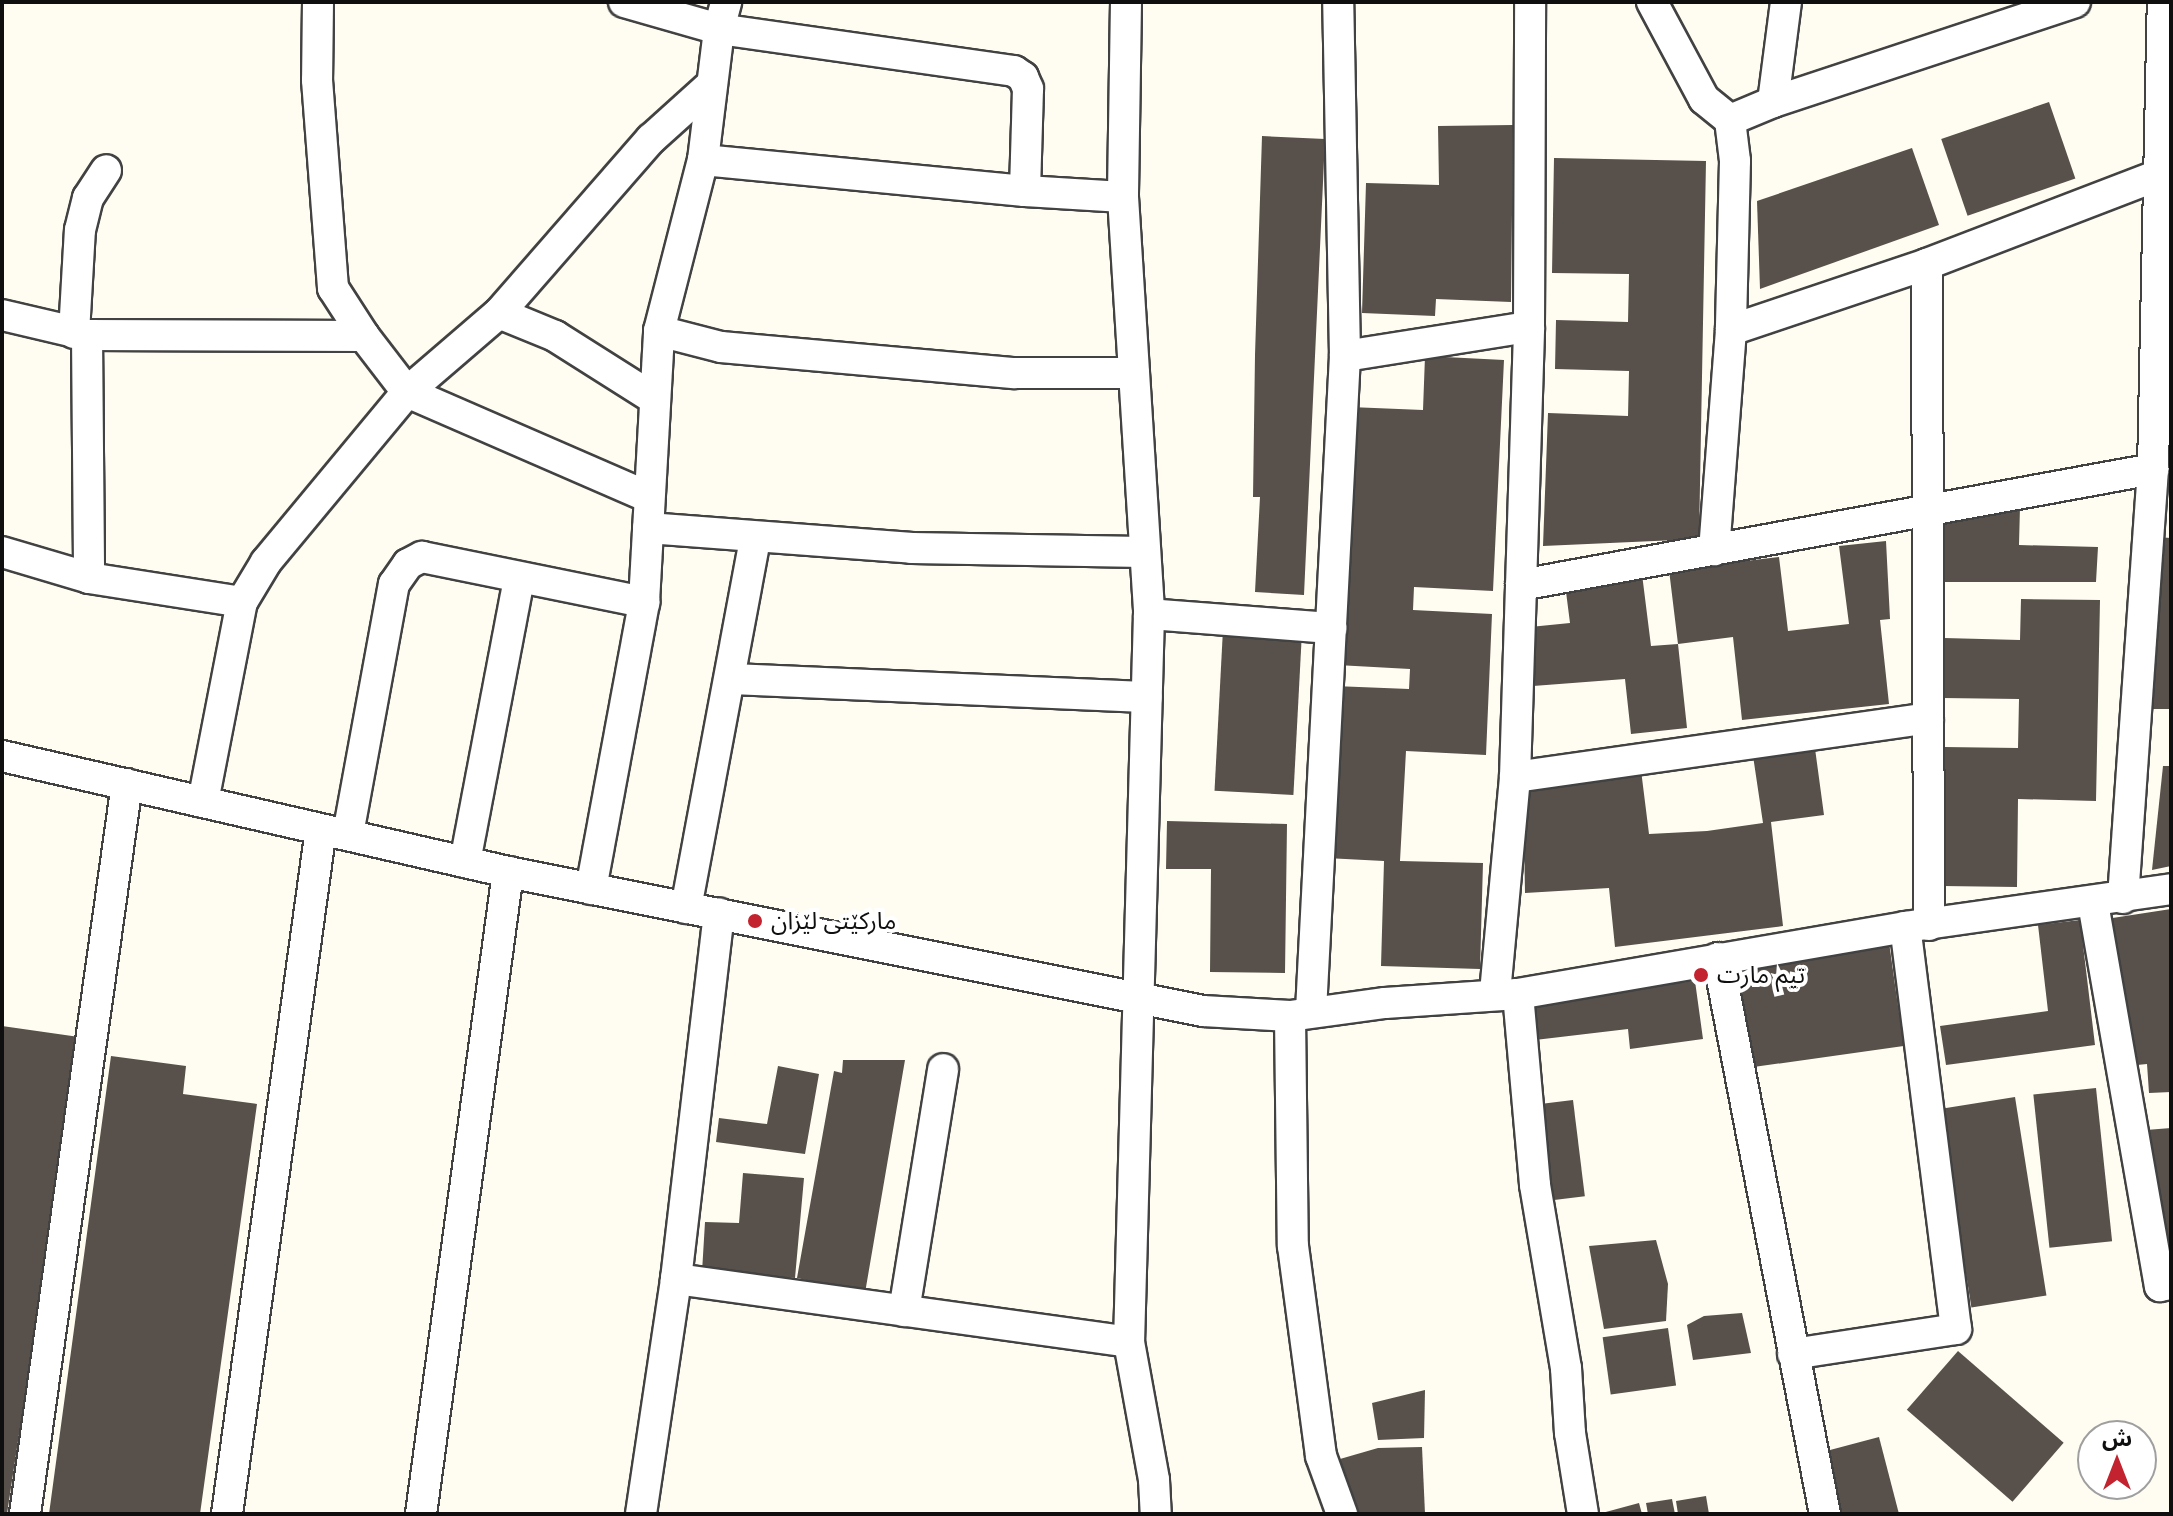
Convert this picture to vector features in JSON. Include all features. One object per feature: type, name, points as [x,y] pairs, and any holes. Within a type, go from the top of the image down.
[{"type":"street","points":[[318,2],[317,80],[333,288],[364,336],[407,392],[649,497]]},
{"type":"street","points":[[624,2],[722,15],[1014,71],[1023,77],[1028,89],[1025,191]]},
{"type":"street","points":[[1126,2],[1123,197],[1149,614],[1129,1342],[1154,1480],[1156,1514]]},
{"type":"street","points":[[1338,2],[1345,356],[1331,628],[1301,1013],[1293,1246],[1321,1456],[1342,1514]]},
{"type":"street","points":[[1530,2],[1529,327],[1506,993],[1566,1368],[1570,1433],[1583,1514]]},
{"type":"street","points":[[1652,2],[1704,99],[1730,120],[1735,161],[1731,330],[1714,550]]},
{"type":"street","points":[[1773,102],[1786,2]]},
{"type":"street","points":[[1730,120],[1773,102],[2075,2]]},
{"type":"street","points":[[2123,898],[2162,312],[2163,2]]},
{"type":"street","points":[[591,889],[644,602],[659,331],[703,160],[722,15]]},
{"type":"street","points":[[203,802],[242,602],[266,562],[407,392],[499,313],[651,139],[711,85]]},
{"type":"street","points":[[703,160],[1025,191],[1123,197]]},
{"type":"street","points":[[89,578],[80,334],[80,230],[88,198],[106,170]]},
{"type":"street","points":[[1731,330],[1927,264],[2162,174]]},
{"type":"street","points":[[1793,1354],[1956,1329],[1917,926],[1928,718],[1927,264]]},
{"type":"street","points":[[499,313],[555,336],[653,398]]},
{"type":"street","points":[[3,318],[80,334],[364,336]]},
{"type":"street","points":[[1345,356],[1529,327]]},
{"type":"street","points":[[659,331],[721,347],[1000,372],[1134,373]]},
{"type":"street","points":[[1521,585],[2153,469]]},
{"type":"street","points":[[648,528],[912,548],[1144,552]]},
{"type":"street","points":[[686,908],[755,538]]},
{"type":"street","points":[[2,552],[89,578],[242,602]]},
{"type":"street","points":[[227,1514],[335,832],[394,584],[408,564],[422,557],[644,602]]},
{"type":"street","points":[[465,862],[519,579]]},
{"type":"street","points":[[1149,614],[1331,628]]},
{"type":"street","points":[[730,679],[1147,697]]},
{"type":"street","points":[[1515,777],[1928,718]]},
{"type":"street","points":[[2,756],[508,872],[1203,1011],[1301,1013],[1506,993],[1917,926],[2093,903],[2171,889]]},
{"type":"street","points":[[25,1514],[127,784]]},
{"type":"street","points":[[421,1514],[508,872]]},
{"type":"street","points":[[2093,903],[2160,1286],[2171,1284]]},
{"type":"street","points":[[641,1514],[676,1279],[719,914]]},
{"type":"street","points":[[1718,958],[1825,1514]]},
{"type":"street","points":[[904,1311],[943,1069]]},
{"type":"street","points":[[676,1279],[1129,1342]]},
{"type":"building","points":[[2049,102],[2075,179],[1968,216],[1941,139]]},
{"type":"building","points":[[1513,125],[1511,302],[1436,299],[1435,316],[1362,313],[1366,183],[1439,185],[1438,126]]},
{"type":"building","points":[[1262,136],[1325,139],[1304,595],[1255,592],[1260,497],[1253,497],[1255,355]]},
{"type":"building","points":[[1912,148],[1939,225],[1760,289],[1757,201]]},
{"type":"building","points":[[1554,158],[1706,161],[1699,539],[1543,546],[1548,413],[1628,416],[1629,371],[1555,369],[1556,320],[1628,322],[1629,274],[1552,273]]},
{"type":"building","points":[[1425,356],[1504,360],[1493,591],[1414,587],[1413,610],[1492,614],[1486,755],[1406,751],[1400,861],[1483,863],[1480,969],[1381,966],[1384,861],[1326,858],[1334,686],[1409,689],[1410,669],[1337,665],[1350,407],[1423,410]]},
{"type":"building","points":[[2160,423],[2171,423],[2171,480],[2160,480]]},
{"type":"building","points":[[2020,507],[2019,545],[2098,547],[2096,582],[1942,582],[1944,521]]},
{"type":"building","points":[[2156,537],[2171,538],[2171,709],[2151,709]]},
{"type":"building","points":[[1886,541],[1890,619],[1880,620],[1889,704],[1742,720],[1733,637],[1678,644],[1669,570],[1779,557],[1788,631],[1849,624],[1839,546]]},
{"type":"building","points":[[1642,574],[1651,646],[1678,644],[1687,728],[1631,734],[1625,679],[1533,686],[1530,627],[1570,623],[1565,584]]},
{"type":"building","points":[[2021,599],[2100,600],[2096,801],[2018,799],[2017,887],[1943,886],[1944,747],[2018,748],[2019,699],[1943,698],[1944,638],[2020,640]]},
{"type":"building","points":[[1223,629],[1302,633],[1293,795],[1215,791]]},
{"type":"building","points":[[1814,741],[1824,815],[1771,822],[1783,926],[1615,947],[1609,888],[1525,893],[1523,778],[1641,770],[1649,834],[1707,831],[1763,823],[1752,749]]},
{"type":"building","points":[[2163,766],[2171,766],[2171,866],[2152,870]]},
{"type":"building","points":[[1167,821],[1287,824],[1285,973],[1210,972],[1211,869],[1166,869]]},
{"type":"building","points":[[2171,909],[2171,1092],[2149,1093],[2147,1064],[2127,1066],[2106,919]]},
{"type":"building","points":[[2080,920],[2095,1045],[1946,1065],[1940,1026],[2048,1011],[2038,925]]},
{"type":"building","points":[[1889,942],[1904,1046],[1748,1068],[1734,964]]},
{"type":"building","points":[[1695,981],[1703,1039],[1630,1049],[1628,1029],[1535,1040],[1530,1001]]},
{"type":"building","points":[[2,1026],[79,1037],[7,1514],[2,1514]]},
{"type":"building","points":[[111,1056],[186,1066],[183,1094],[257,1104],[200,1514],[49,1514]]},
{"type":"building","points":[[843,1060],[905,1060],[865,1293],[797,1278],[834,1071],[842,1073]]},
{"type":"building","points":[[778,1066],[819,1074],[805,1154],[716,1142],[719,1118],[767,1124]]},
{"type":"building","points":[[2096,1088],[2112,1241],[2049,1248],[2033,1095]]},
{"type":"building","points":[[2015,1097],[2046,1296],[1971,1307],[1940,1109]]},
{"type":"building","points":[[1573,1100],[1585,1196],[1550,1201],[1538,1104]]},
{"type":"building","points":[[2171,1128],[2171,1264],[2146,1130]]},
{"type":"building","points":[[743,1173],[804,1178],[795,1278],[702,1272],[705,1222],[739,1223]]},
{"type":"building","points":[[1656,1240],[1668,1284],[1666,1321],[1604,1329],[1589,1246]]},
{"type":"building","points":[[1742,1313],[1751,1353],[1693,1360],[1687,1325],[1704,1316]]},
{"type":"building","points":[[1668,1328],[1676,1385],[1611,1395],[1603,1337]]},
{"type":"building","points":[[1958,1351],[2064,1443],[2012,1502],[1907,1410]]},
{"type":"building","points":[[1425,1390],[1424,1438],[1378,1440],[1372,1403]]},
{"type":"building","points":[[1879,1437],[1899,1514],[1830,1514],[1815,1454]]},
{"type":"building","points":[[1422,1447],[1425,1514],[1354,1514],[1340,1459],[1378,1448]]},
{"type":"building","points":[[1706,1496],[1709,1514],[1678,1514],[1676,1501]]},
{"type":"building","points":[[1672,1499],[1675,1514],[1648,1514],[1646,1503]]},
{"type":"building","points":[[1639,1503],[1642,1514],[1602,1514],[1602,1513]]},
{"type":"place","name":"مارکێتی لێزان","points":[[755,921]]},
{"type":"place","name":"تيم مارت","points":[[1701,975]]}]
